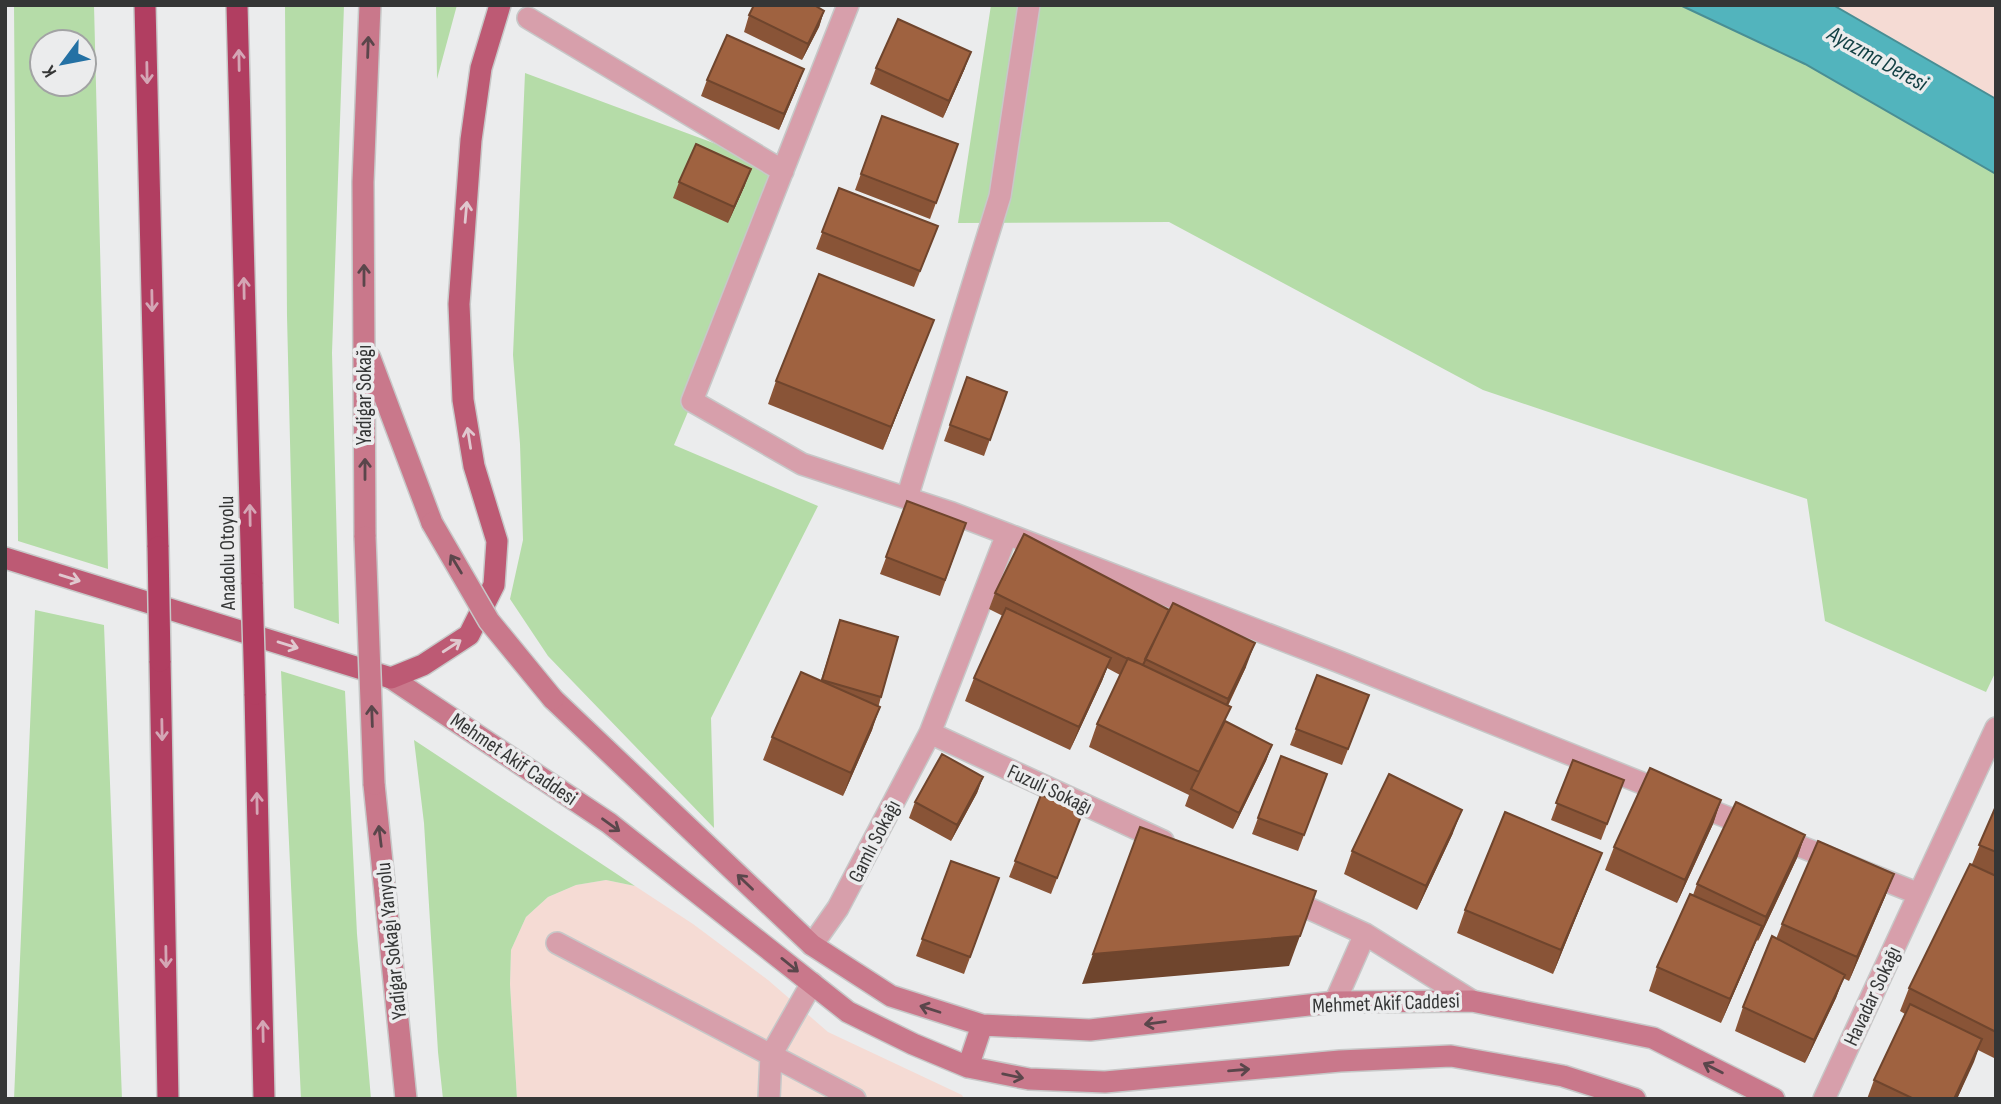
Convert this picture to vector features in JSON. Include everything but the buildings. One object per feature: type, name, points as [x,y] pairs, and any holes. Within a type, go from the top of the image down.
[{"type":"highway","points":[[145,5],[168,1099]]},
{"type":"highway","name":"Anadolu Otoyolu","points":[[237,5],[264,1099]]},
{"type":"main road","name":"Yadigar Sokağı","points":[[370,5],[363,182],[365,537],[374,784]]},
{"type":"main road","points":[[391,678],[423,665],[469,635],[494,585],[497,541],[474,466],[463,400],[459,304],[471,141],[481,68],[500,5]]},
{"type":"main road","name":"Mehmet Akif Caddesi","points":[[364,343],[432,523],[489,621],[553,699],[812,945],[891,996],[982,1025],[1090,1030],[1335,1002],[1472,1001],[1653,1038],[1774,1099]]},
{"type":"main road","name":"Mehmet Akif Caddesi","points":[[5,558],[391,678],[609,823],[848,1013],[968,1067],[1029,1079],[1105,1082],[1340,1061],[1451,1056],[1563,1076],[1635,1099]]},
{"type":"main road","name":"Yadigar Sokağı Yanyolu","points":[[374,784],[406,1099]]},
{"type":"main road","points":[[968,1067],[982,1025]]},
{"type":"street","points":[[848,5],[692,401],[802,464],[1007,534],[1337,661],[1919,894]]},
{"type":"street","points":[[907,498],[1000,196],[1029,5]]},
{"type":"street","points":[[527,18],[783,171]]},
{"type":"street","points":[[930,733],[1007,534]]},
{"type":"street","name":"Havadar Sokağı","points":[[1824,1099],[1996,728]]},
{"type":"street","name":"Fuzuli Sokağı","points":[[930,733],[1178,848]]},
{"type":"street","name":"Gamlı Sokağı","points":[[812,945],[838,908],[930,733]]},
{"type":"street","points":[[1265,888],[1365,934],[1472,1001]]},
{"type":"street","points":[[1335,1002],[1365,934]]},
{"type":"street","points":[[557,943],[855,1099]]},
{"type":"street","points":[[769,1099],[771,1055],[812,984]]},
{"type":"shaded area","points":[[1833,5],[1996,5],[1996,99]]},
{"type":"shaded area","points":[[606,880],[635,886],[693,924],[768,980],[828,1032],[962,1095],[964,1099],[517,1099],[510,984],[511,950],[526,917],[548,897],[576,885]]},
{"type":"green space","points":[[14,5],[94,5],[95,28],[28,28],[28,98],[96,98],[108,569],[18,541]]},
{"type":"green space","points":[[285,5],[344,5],[332,353],[339,624],[294,608],[287,316]]},
{"type":"green space","points":[[436,5],[457,5],[437,79]]},
{"type":"green space","points":[[991,5],[1680,5],[1805,64],[1996,174],[1996,671],[1986,692],[1825,621],[1807,499],[1483,390],[1169,222],[958,223]]},
{"type":"green space","points":[[525,73],[789,171],[674,445],[818,506],[711,718],[714,828],[548,656],[510,599],[523,540],[520,444],[513,355]]},
{"type":"green space","points":[[35,610],[104,625],[122,1099],[14,1099]]},
{"type":"green space","points":[[281,671],[345,691],[357,934],[371,1099],[301,1099]]},
{"type":"green space","points":[[414,740],[635,886],[606,880],[576,885],[548,897],[526,917],[511,950],[510,984],[517,1099],[443,1099],[424,823]]},
{"type":"water","name":"Ayazma Deresi","points":[[1680,5],[1833,5],[1996,99],[1996,174],[1805,64]]}]
